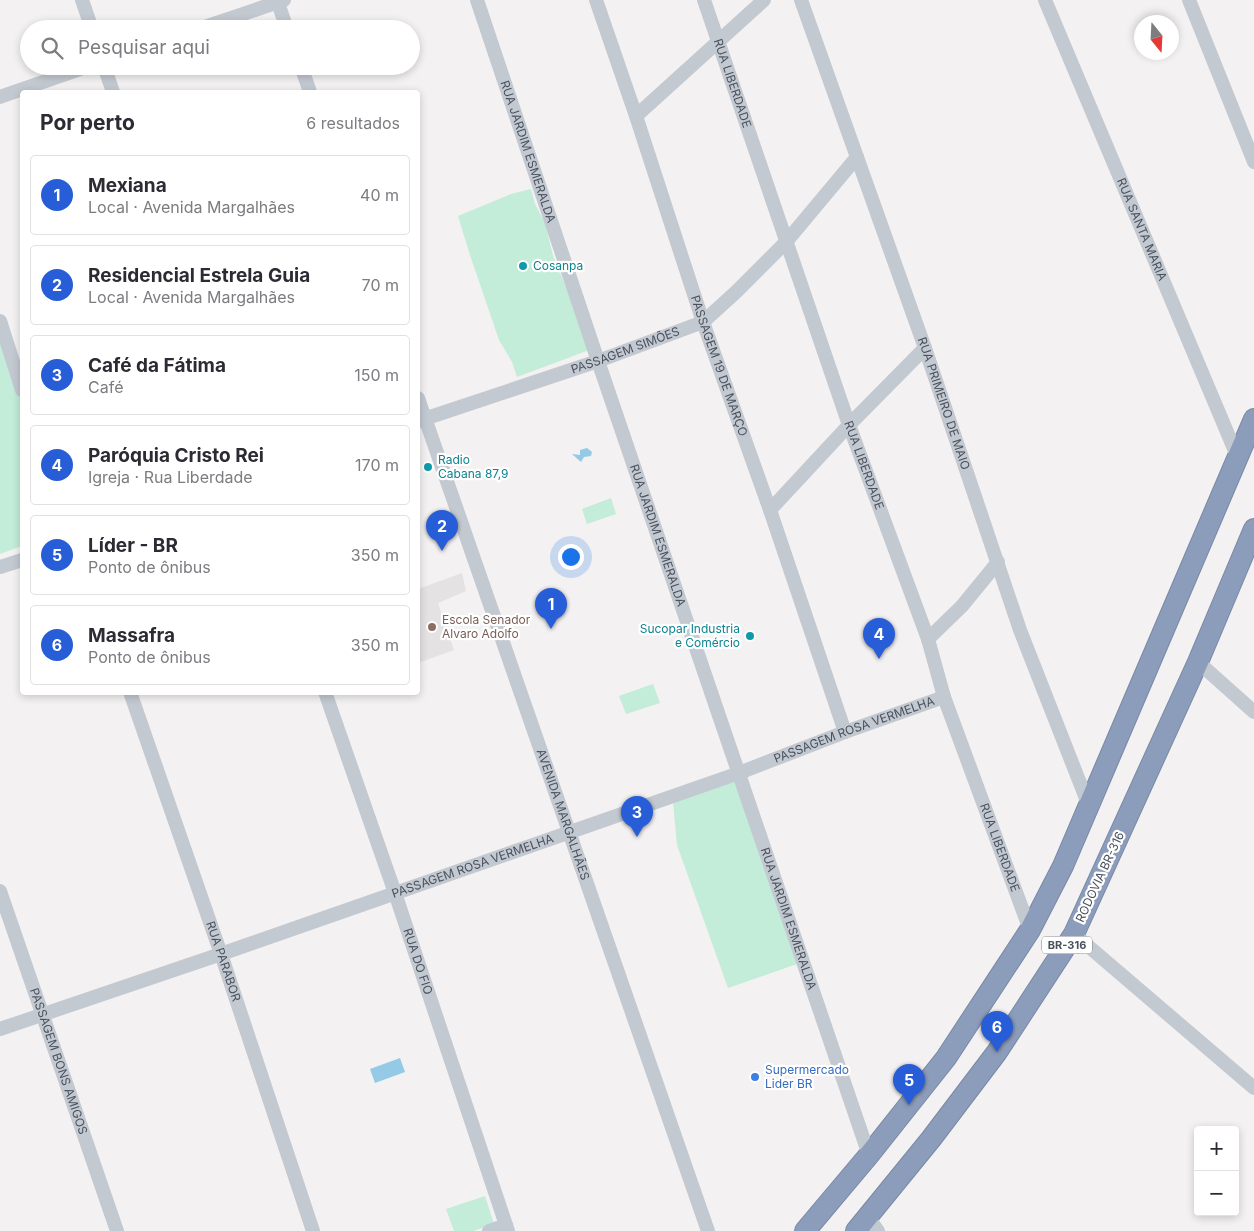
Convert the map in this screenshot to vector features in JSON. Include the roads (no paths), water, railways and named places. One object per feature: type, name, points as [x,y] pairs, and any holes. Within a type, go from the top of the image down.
[{"type":"highway","name":"BR-316","points":[[805,1231],[869,1155],[946,1058],[1030,930],[1063,866],[1254,419]]},
{"type":"highway","name":"RODOVIA BR-316","points":[[867,1226],[997,1052],[1074,934],[1198,662],[1254,529]]},
{"type":"street","points":[[82,0],[89,20]]},
{"type":"street","name":"RUA JARDIM ESMERALDA","points":[[476,0],[869,1155]]},
{"type":"street","name":"PASSAGEM 19 DE MARÇO","points":[[596,0],[636,116],[702,322],[770,510],[845,732]]},
{"type":"street","name":"RUA LIBERDADE","points":[[704,0],[850,425],[928,639],[944,697],[1030,930]]},
{"type":"street","points":[[636,116],[764,0]]},
{"type":"street","name":"RUA PRIMEIRO DE MAIO","points":[[802,0],[925,348],[1020,630],[1089,806]]},
{"type":"street","name":"RUA SANTA MARIA","points":[[1045,0],[1238,458]]},
{"type":"street","points":[[1189,0],[1254,162]]},
{"type":"street","points":[[225,20],[280,1],[285,20]]},
{"type":"street","points":[[20,90],[63,75]]},
{"type":"street","points":[[107,75],[112,90]]},
{"type":"street","points":[[304,75],[309,90]]},
{"type":"street","points":[[0,97],[20,90]]},
{"type":"street","name":"PASSAGEM SIMÕES","points":[[421,420],[598,361],[702,322],[736,292],[786,242],[856,157]]},
{"type":"street","points":[[0,321],[20,378]]},
{"type":"street","points":[[770,510],[925,348]]},
{"type":"street","name":"AVENIDA MARGALHÃES","points":[[421,420],[708,1231]]},
{"type":"street","points":[[0,568],[20,561]]},
{"type":"street","points":[[928,639],[962,606],[998,562]]},
{"type":"street","points":[[1198,662],[1254,712]]},
{"type":"street","name":"RUA PARABOR","points":[[131,695],[221,954],[313,1231]]},
{"type":"street","name":"RUA DO FIO","points":[[326,695],[395,893],[507,1228]]},
{"type":"street","name":"PASSAGEM ROSA VERMELHA","points":[[0,1029],[739,773],[845,732],[944,697]]},
{"type":"street","name":"PASSAGEM BONS AMIGOS","points":[[0,891],[118,1231]]},
{"type":"street","points":[[1074,934],[1254,1088]]},
{"type":"street","points":[[489,1231],[507,1228]]},
{"type":"water","points":[[587,448],[592,452],[591,456],[584,457],[581,462],[572,454],[580,455],[580,450]]},
{"type":"water","points":[[400,1058],[405,1072],[375,1083],[370,1069]]},
{"type":"place","name":"Cosanpa","points":[[523,266]]},
{"type":"place","name":"Radio Cabana 87,9","points":[[428,467]]},
{"type":"place","name":"Residencial Estrela Guia","points":[[442,551]]},
{"type":"place","name":"Escola Senador Alvaro Adolfo","points":[[432,627]]},
{"type":"place","name":"Mexiana","points":[[551,629]]},
{"type":"place","name":"Sucopar Industria e Comércio","points":[[750,636]]},
{"type":"place","name":"Paróquia Cristo Rei","points":[[879,659]]},
{"type":"place","name":"Café da Fátima","points":[[637,837]]},
{"type":"place","name":"Massafra","points":[[997,1052]]},
{"type":"place","name":"Supermercado Lider BR","points":[[755,1077]]},
{"type":"place","name":"Líder - BR","points":[[909,1105]]}]
